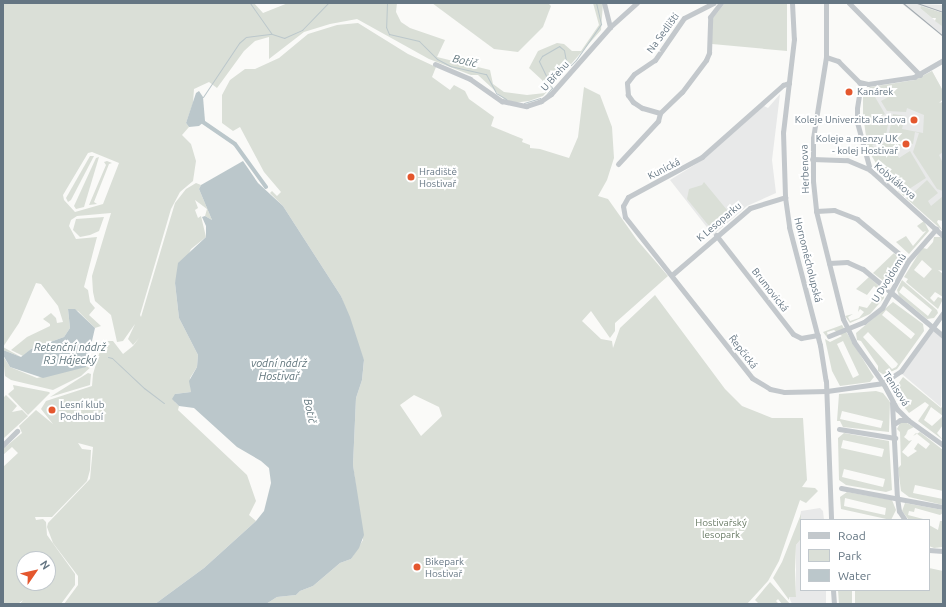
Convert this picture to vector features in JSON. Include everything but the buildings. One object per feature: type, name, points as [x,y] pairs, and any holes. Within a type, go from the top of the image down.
[{"type":"street","points":[[604,3],[610,27]]},
{"type":"street","name":"U Břehu","points":[[435,64],[470,79],[502,101],[524,107],[541,101],[551,94],[610,27],[637,3]]},
{"type":"street","name":"Na Sedlišti","points":[[660,113],[642,108],[630,99],[626,91],[628,80],[655,60],[684,18],[713,3]]},
{"type":"street","points":[[618,164],[658,121],[660,113],[682,92],[706,60],[709,49],[708,23],[712,12],[721,3]]},
{"type":"street","name":"Hornoměcholupská","points":[[792,3],[794,39],[783,138],[785,197],[789,227],[818,335],[827,391],[831,519]]},
{"type":"street","name":"Herbenova","points":[[826,3],[826,57],[814,129],[812,158],[816,211],[843,318],[849,330]]},
{"type":"street","points":[[849,3],[920,75]]},
{"type":"street","points":[[826,57],[841,64],[861,83],[868,84],[920,75],[943,60]]},
{"type":"street","name":"Kunická","points":[[673,274],[625,217],[624,202],[629,196],[671,176],[702,157],[778,90],[789,83]]},
{"type":"street","points":[[861,83],[857,108],[857,122],[869,170]]},
{"type":"street","points":[[778,90],[788,90]]},
{"type":"street","name":"Kobylákova","points":[[812,158],[847,160],[869,170],[943,236]]},
{"type":"street","name":"K Lesoparku","points":[[673,274],[716,235],[753,206],[785,197]]},
{"type":"street","points":[[816,211],[834,210],[857,219],[908,261]]},
{"type":"street","name":"U Dvojdomů","points":[[829,336],[849,330],[879,311],[908,261],[936,229]]},
{"type":"street","name":"Brumovická","points":[[716,235],[793,334],[801,338],[818,335]]},
{"type":"street","points":[[829,263],[842,261],[856,265],[891,292],[943,336]]},
{"type":"street","name":"Řepčická","points":[[673,274],[757,382],[781,392],[827,391],[883,383]]},
{"type":"street","points":[[883,383],[900,371],[943,313]]},
{"type":"street","name":"Tenisová","points":[[849,330],[854,342],[883,383],[897,408],[908,420],[943,445]]},
{"type":"street","points":[[892,398],[897,497],[899,512],[904,519]]},
{"type":"street","points":[[894,424],[900,420],[908,420]]},
{"type":"street","points":[[839,429],[895,438]]},
{"type":"street","points":[[3,444],[17,431]]},
{"type":"street","points":[[841,488],[897,497],[943,507]]},
{"type":"street","points":[[930,550],[943,551]]},
{"type":"street","points":[[833,591],[834,604]]},
{"type":"shaded area","points":[[901,3],[943,5],[943,13],[921,6],[920,8],[943,27],[943,37]]},
{"type":"shaded area","name":"Koleje a menzy UK - kolej Hostivař","points":[[932,71],[943,91],[943,99],[939,103],[943,102],[943,216],[918,208],[871,149],[873,88],[915,80]]},
{"type":"shaded area","points":[[780,94],[772,160],[776,193],[747,206],[713,235],[670,180],[704,159],[764,106],[768,108]]},
{"type":"shaded area","points":[[934,331],[943,339],[941,407],[902,374]]},
{"type":"shaded area","points":[[820,508],[823,511],[824,519],[800,519],[801,511]]},
{"type":"shaded area","points":[[800,540],[800,591],[826,591],[826,604],[792,604],[789,597],[796,597],[796,545]]},
{"type":"green space","points":[[3,3],[254,3],[263,13],[288,3],[397,3],[396,12],[401,22],[410,28],[445,40],[437,57],[490,70],[493,84],[504,92],[527,95],[545,93],[546,87],[542,80],[529,68],[538,51],[557,43],[564,44],[572,51],[581,51],[599,25],[593,3],[603,3],[601,30],[543,96],[529,101],[513,103],[505,100],[478,75],[471,75],[429,59],[357,19],[330,24],[304,32],[269,59],[269,37],[255,41],[244,51],[217,88],[209,82],[194,89],[193,103],[186,123],[189,127],[182,135],[191,144],[196,161],[193,181],[180,192],[171,209],[140,315],[141,317],[175,203],[186,189],[196,183],[201,185],[199,189],[212,220],[205,216],[207,209],[195,200],[198,208],[195,210],[198,218],[201,216],[206,237],[191,249],[175,283],[179,318],[198,355],[197,367],[190,378],[191,392],[175,394],[175,402],[179,406],[178,410],[247,475],[256,501],[249,515],[256,521],[204,568],[155,604],[64,604],[78,585],[78,576],[53,543],[47,527],[48,523],[90,479],[93,447],[78,443],[82,449],[91,450],[90,470],[87,481],[52,517],[35,517],[36,520],[43,519],[46,522],[47,535],[75,574],[75,585],[61,604],[20,604],[23,600],[18,604],[3,604],[3,467],[18,453],[12,447],[3,455],[3,449],[22,433],[19,426],[36,410],[53,424],[41,409],[46,401],[92,386],[93,374],[103,341],[113,341],[123,354],[133,346],[139,338],[133,345],[128,339],[135,324],[123,341],[117,342],[111,315],[95,301],[92,276],[111,213],[77,216],[71,220],[69,226],[76,239],[97,237],[84,287],[88,290],[90,302],[95,308],[89,315],[101,326],[95,328],[78,311],[68,309],[70,328],[64,337],[31,349],[23,356],[11,350],[27,337],[50,326],[50,324],[43,319],[51,313],[56,318],[57,323],[63,322],[58,306],[41,284],[36,283],[19,323],[3,347]],"holes":[[[92,152],[119,163],[103,204],[75,212],[64,200],[63,195],[88,153]]]},
{"type":"green space","points":[[432,3],[548,3],[551,6],[543,27],[518,52],[494,49]]},
{"type":"green space","points":[[725,3],[787,3],[787,51],[712,44],[712,19]]},
{"type":"green space","points":[[921,6],[943,13],[943,27],[935,21],[936,18],[932,18],[920,8]]},
{"type":"green space","name":"Hostivařský lesopark","points":[[358,23],[408,54],[436,67],[432,77],[450,90],[454,85],[465,91],[469,99],[494,117],[491,126],[523,139],[522,142],[530,145],[530,148],[540,149],[569,158],[578,137],[584,87],[600,95],[612,127],[614,158],[607,180],[598,196],[608,199],[637,240],[668,276],[615,323],[615,331],[610,338],[591,311],[582,321],[601,339],[612,341],[613,348],[620,328],[655,295],[725,389],[742,406],[772,418],[803,418],[807,480],[802,487],[815,488],[818,491],[806,503],[800,500],[779,561],[768,581],[747,604],[266,604],[277,597],[296,595],[300,591],[313,586],[340,563],[351,559],[363,540],[353,465],[356,398],[362,380],[364,361],[341,296],[283,206],[270,193],[272,191],[277,196],[281,192],[264,172],[240,127],[233,131],[222,123],[222,95],[230,80],[245,69],[255,69],[279,58],[308,34],[337,25]],"holes":[[[414,395],[439,407],[442,416],[421,436],[400,405]]]},
{"type":"green space","name":"Koleje a menzy UK - kolej Hostivař","points":[[932,71],[943,91],[943,99],[939,103],[943,102],[943,152],[939,155],[943,163],[943,191],[937,189],[913,152],[919,133],[915,132],[913,144],[888,138],[893,114],[905,116],[906,112],[887,111],[881,101],[892,95],[888,89],[875,97],[885,114],[875,120],[879,126],[889,120],[885,139],[872,145],[876,150],[886,141],[905,145],[896,152],[899,158],[910,151],[926,178],[906,191],[910,196],[927,180],[938,193],[928,201],[931,206],[943,196],[943,221],[938,220],[937,222],[943,231],[898,191],[898,187],[882,173],[868,150],[863,115],[863,94],[870,87],[915,80]],"holes":[[[907,108],[924,115],[923,133],[902,129]]]},
{"type":"green space","points":[[90,156],[94,156],[71,200],[68,202],[66,198]]},
{"type":"green space","points":[[99,157],[84,207],[76,209],[74,206],[96,158]]},
{"type":"green space","points":[[107,161],[112,163],[109,164],[94,202],[97,204],[89,205],[106,165],[104,162]]},
{"type":"green space","points":[[704,182],[732,216],[730,218],[727,215],[725,223],[718,228],[709,226],[687,199],[689,189],[702,185]]},
{"type":"green space","points":[[104,217],[99,231],[90,235],[80,237],[73,230],[76,219]]},
{"type":"green space","points":[[924,221],[929,231],[909,254],[896,242],[906,236],[913,246],[926,231],[923,232],[917,226]]},
{"type":"green space","points":[[934,237],[942,237],[943,271],[938,270],[943,274],[943,297],[935,292],[930,298],[934,302],[938,297],[943,299],[938,309],[906,282],[908,279],[904,277],[923,248],[927,249],[933,242]],"holes":[[[922,260],[932,269],[924,278],[914,270]]]},
{"type":"green space","points":[[894,253],[902,261],[902,265],[894,280],[886,283],[873,273]]},
{"type":"green space","points":[[869,277],[883,290],[884,298],[870,314],[850,323],[845,316],[853,314],[848,317],[850,321],[859,318],[864,312],[860,309],[858,312],[859,306],[867,308],[880,291],[874,286],[867,295],[856,289]]},
{"type":"green space","points":[[902,280],[937,310],[938,313],[934,318],[927,319],[899,296],[897,290]],"holes":[[[903,286],[932,310],[928,316],[899,292]]]},
{"type":"green space","points":[[893,302],[923,324],[924,331],[897,369],[884,375],[878,371],[878,366],[861,341],[857,340],[856,333]],"holes":[[[886,310],[915,334],[911,339],[882,315]],[[868,332],[898,364],[896,367],[892,369],[863,337]]]},
{"type":"green space","points":[[842,325],[874,377],[870,382],[840,386],[832,371],[825,339],[830,342],[842,336],[834,330],[827,332],[829,340],[823,332]],"holes":[[[843,341],[859,375],[853,378],[837,344]]]},
{"type":"green space","points":[[3,347],[21,357],[3,350]]},
{"type":"green space","points":[[3,356],[10,367],[37,378],[93,365],[81,376],[53,390],[11,380],[5,376]]},
{"type":"green space","points":[[88,373],[91,374],[90,385],[50,397]]},
{"type":"green space","points":[[903,377],[941,408],[943,406],[943,416],[943,425],[937,433],[943,440],[918,421],[929,405],[925,402],[909,413],[896,397],[894,390]],"holes":[[[931,407],[943,416],[932,426],[924,420]]]},
{"type":"green space","points":[[13,385],[50,393],[28,415],[8,394],[14,389]]},
{"type":"green space","points":[[876,391],[883,393],[890,402],[889,432],[843,427],[840,421],[837,421],[839,394]],"holes":[[[842,411],[883,421],[881,428],[840,419]]]},
{"type":"green space","points":[[6,395],[17,406],[12,412],[22,410],[28,416],[4,438],[3,398]]},
{"type":"green space","points":[[905,422],[914,427],[908,430],[904,437],[909,441],[912,440],[902,452],[908,457],[917,451],[914,449],[918,443],[926,449],[930,444],[917,434],[920,432],[943,450],[943,491],[915,485],[913,493],[943,499],[943,505],[909,497],[901,491],[898,468],[901,465],[900,432],[897,429],[900,423]]},
{"type":"green space","points":[[844,433],[889,441],[892,490],[886,492],[846,485],[839,480],[838,438]],"holes":[[[843,440],[884,449],[882,457],[841,448]],[[844,469],[885,479],[883,487],[842,477]]]},
{"type":"green space","points":[[847,492],[892,500],[896,510],[892,519],[886,519],[841,509],[840,497]],"holes":[[[845,498],[886,508],[885,515],[844,506]]]},
{"type":"green space","points":[[905,503],[943,510],[943,513],[940,515],[915,508],[914,512],[909,511],[908,515],[923,519],[908,519],[902,511]]},
{"type":"green space","points":[[801,514],[800,540],[796,545],[796,597],[789,597],[789,600],[773,578],[782,562]]},
{"type":"green space","points":[[940,521],[943,521],[943,547],[934,548],[930,546],[930,526],[938,530]]},
{"type":"green space","points":[[930,568],[943,571],[943,604],[855,604],[855,591],[930,591]]},
{"type":"green space","points":[[770,582],[790,604],[782,604],[778,599],[776,601],[779,604],[759,604],[755,600]]},
{"type":"green space","points":[[838,591],[852,591],[852,604],[839,604]]},
{"type":"water","points":[[199,91],[203,97],[205,121],[199,126],[189,127],[186,123],[196,93]]},
{"type":"water","name":"vodní nádrž Hostivař","points":[[243,161],[258,183],[283,206],[341,296],[350,317],[364,360],[362,380],[356,398],[353,465],[364,535],[359,548],[351,559],[340,563],[313,586],[300,591],[296,595],[277,597],[266,604],[155,604],[204,568],[256,521],[264,511],[271,483],[269,468],[261,461],[237,447],[194,408],[179,406],[172,399],[175,394],[191,392],[189,381],[197,367],[198,355],[179,318],[175,283],[178,263],[206,237],[206,226],[202,217],[205,216],[212,220],[199,189],[201,185]]},
{"type":"water","name":"Retenční nádrž R3 Hájecký","points":[[68,309],[75,309],[95,328],[86,367],[43,378],[10,367],[3,355],[3,350],[21,357],[31,349],[64,337],[70,328]]},
{"type":"waterway","points":[[250,3],[271,33]]},
{"type":"waterway","name":"Botič","points":[[203,97],[239,43],[246,37],[272,34],[284,38],[302,30],[328,3]]},
{"type":"waterway","name":"Botič","points":[[387,3],[386,27],[389,34],[419,41],[437,59],[450,66],[486,74],[496,93],[506,99]]},
{"type":"waterway","name":"Botič","points":[[545,96],[552,88],[539,61],[542,56],[559,46],[564,50],[566,61],[571,65],[576,60],[601,24],[596,3]]},
{"type":"waterway","name":"Botič","points":[[524,103],[540,98]]},
{"type":"waterway","points":[[200,120],[235,144],[266,187]]},
{"type":"waterway","points":[[108,357],[112,358],[144,388],[164,403]]},
{"type":"tram line","points":[[903,3],[943,36]]},
{"type":"tram line","points":[[917,3],[943,12]]},
{"type":"place","name":"Kanárek","points":[[849,92]]},
{"type":"place","name":"Koleje Univerzita Karlova","points":[[914,120]]},
{"type":"place","name":"Koleje a menzy UK - kolej Hostivař","points":[[906,144]]},
{"type":"place","name":"Hradiště Hostivař","points":[[411,177]]},
{"type":"place","name":"Lesní klub Podhoubí","points":[[52,410]]},
{"type":"place","name":"Bikepark Hostivař","points":[[417,567]]}]
